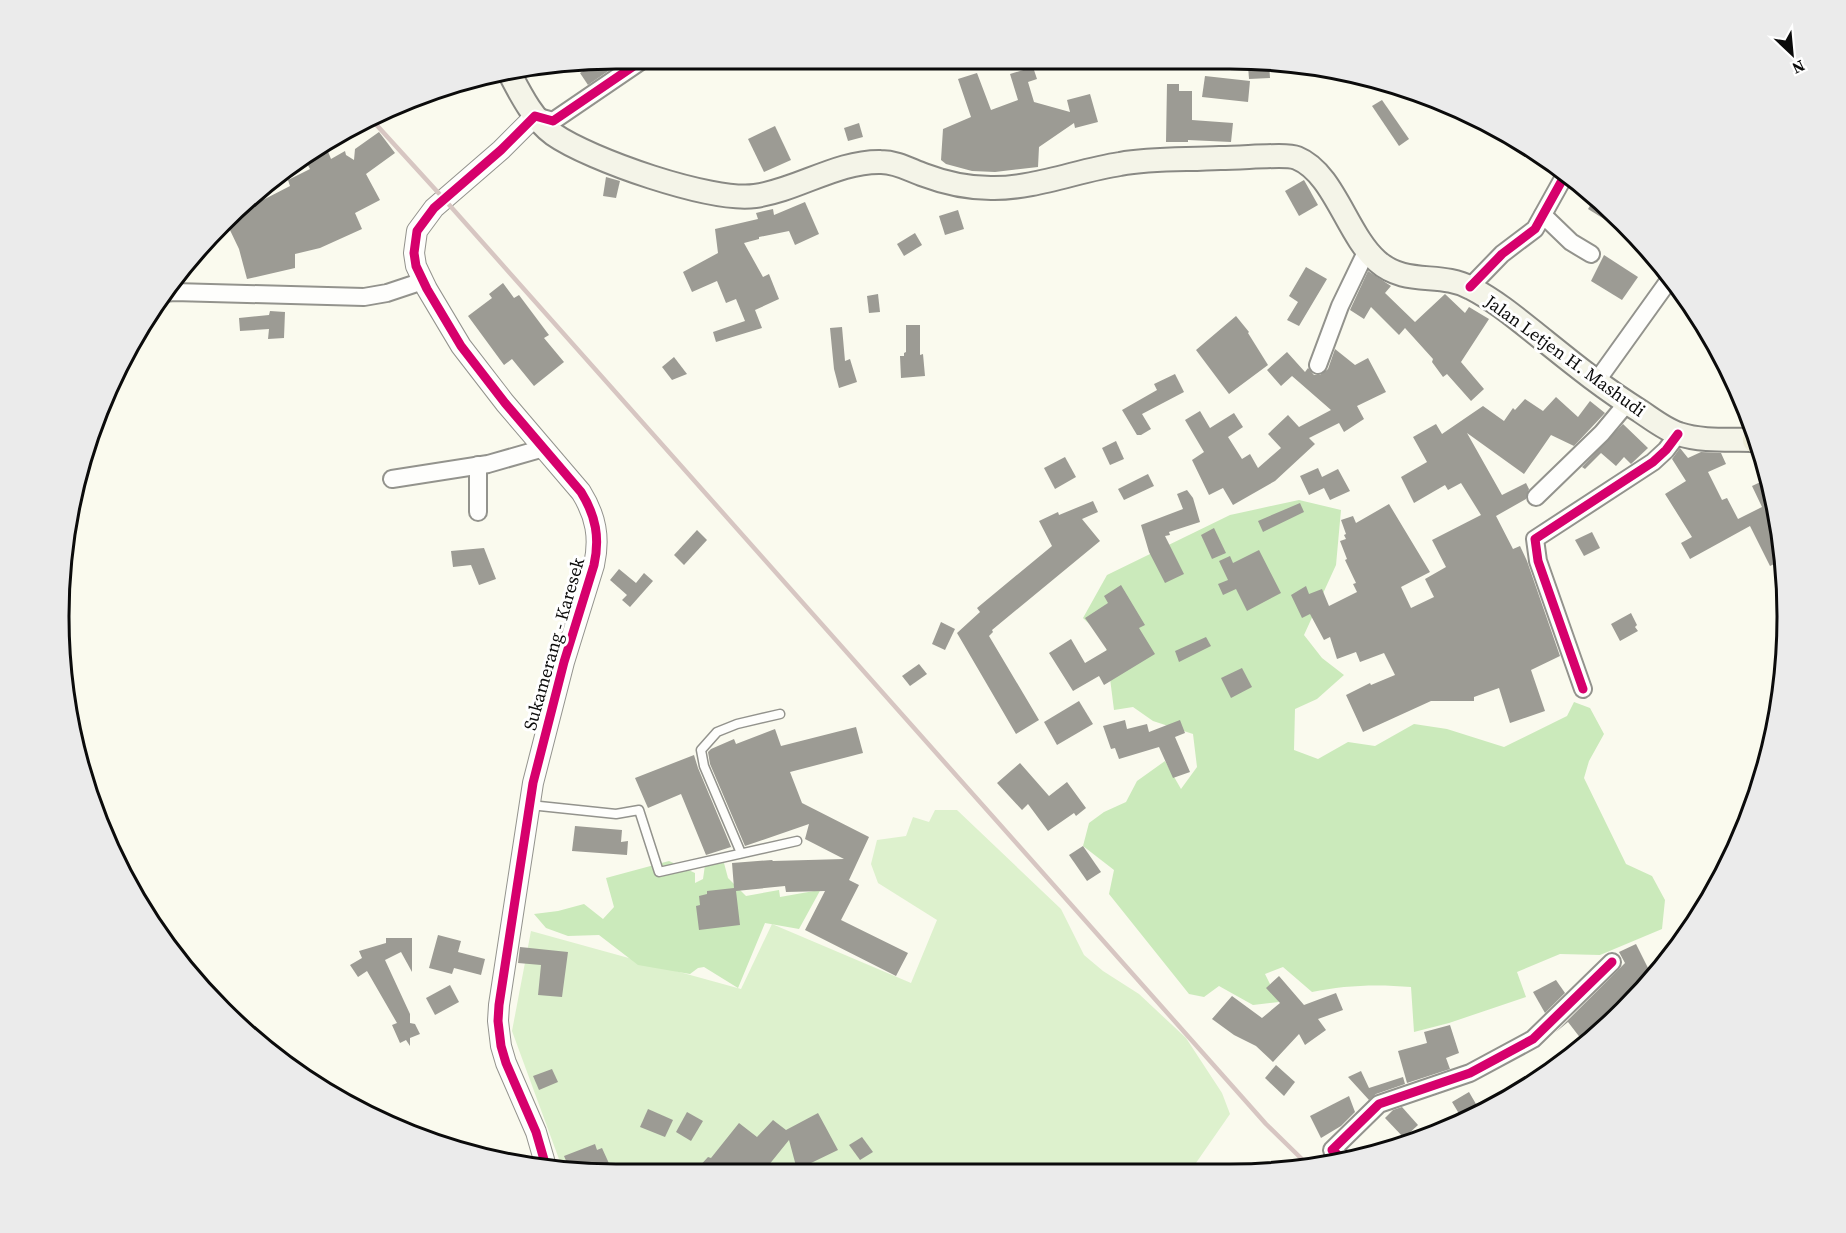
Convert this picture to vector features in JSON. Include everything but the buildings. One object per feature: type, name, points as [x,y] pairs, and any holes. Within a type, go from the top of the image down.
[{"type":"main road","name":"Jalan Letjen H. Mashudi","points":[[513,79],[535,116],[553,134],[602,160],[693,190],[736,197],[774,192],[849,167],[880,162],[894,163],[954,184],[992,188],[1033,183],[1122,163],[1163,159],[1279,156],[1297,158],[1316,172],[1367,250],[1376,261],[1390,271],[1403,276],[1450,280],[1470,287],[1495,303],[1596,382],[1678,434],[1697,438],[1748,440]]},
{"type":"street","points":[[535,116],[553,121],[629,69]]},
{"type":"street","name":"Sukamerang - Karesek","points":[[535,116],[501,150],[434,208],[417,231],[414,253],[416,266],[423,281],[461,346],[590,506],[596,526],[598,549],[564,662],[538,761],[508,937],[498,1021],[501,1047],[506,1063],[528,1110],[543,1159]]},
{"type":"street","points":[[1470,287],[1502,254],[1535,229],[1562,181]]},
{"type":"street","points":[[1543,215],[1571,242],[1591,254]]},
{"type":"street","points":[[1318,365],[1340,306],[1367,250]]},
{"type":"street","points":[[175,292],[370,297],[423,281]]},
{"type":"street","points":[[1596,382],[1665,285]]},
{"type":"street","points":[[1536,497],[1602,433],[1627,403]]},
{"type":"street","points":[[1582,689],[1538,561],[1534,539],[1653,462],[1678,434]]},
{"type":"street","points":[[392,479],[506,460],[544,448]]},
{"type":"street","points":[[478,465],[478,512]]},
{"type":"street","points":[[1336,1153],[1332,1150],[1379,1104],[1470,1073],[1533,1038],[1612,962]]},
{"type":"lane","points":[[741,853],[704,765],[701,750],[717,732],[737,724],[780,714]]},
{"type":"lane","points":[[530,805],[616,814],[639,810],[659,872],[797,841]]},
{"type":"green space","points":[[1299,500],[1341,510],[1336,565],[1304,635],[1322,658],[1344,675],[1317,699],[1295,709],[1294,750],[1318,759],[1348,742],[1375,746],[1414,724],[1447,729],[1504,747],[1567,716],[1574,702],[1590,708],[1604,734],[1589,761],[1584,778],[1626,864],[1652,876],[1665,900],[1662,929],[1600,955],[1560,954],[1517,972],[1526,997],[1449,1023],[1414,1032],[1411,987],[1361,986],[1312,992],[1283,967],[1265,974],[1279,1002],[1253,1005],[1219,986],[1204,997],[1189,994],[1109,894],[1114,870],[1083,846],[1089,823],[1104,812],[1126,802],[1137,781],[1165,761],[1181,789],[1197,767],[1193,734],[1153,721],[1133,707],[1114,710],[1105,639],[1083,618],[1107,575],[1230,515]]},
{"type":"green space","points":[[935,810],[957,810],[1061,909],[1084,955],[1103,971],[1139,994],[1186,1038],[1222,1093],[1230,1114],[1195,1164],[616,1164],[560,1161],[512,1031],[531,931],[741,989],[772,924],[911,983],[937,920],[878,883],[871,864],[877,840],[906,836],[913,817],[929,822]]},
{"type":"green space","points":[[669,861],[695,873],[695,883],[703,879],[705,865],[724,863],[728,878],[746,896],[779,890],[780,897],[814,891],[833,867],[799,929],[765,923],[738,988],[704,967],[690,974],[638,965],[599,935],[568,936],[546,928],[534,914],[584,904],[603,919],[614,907],[606,878]]},
{"type":"railway","points":[[376,124],[1266,1124],[1302,1159]]},
{"type":"cycle path","points":[[544,1159],[536,1132],[501,1046],[499,1005],[533,783],[564,662],[594,565],[597,546],[595,527],[581,492],[505,403],[461,346],[427,289],[416,266],[414,253],[417,231],[434,208],[501,150],[535,116],[553,121],[629,69]]},
{"type":"cycle path","points":[[1470,287],[1502,254],[1535,229],[1562,181]]},
{"type":"cycle path","points":[[1583,689],[1538,561],[1535,539],[1653,462],[1678,434]]},
{"type":"cycle path","points":[[1336,1153],[1332,1150],[1379,1104],[1470,1073],[1533,1039],[1612,962]]}]
